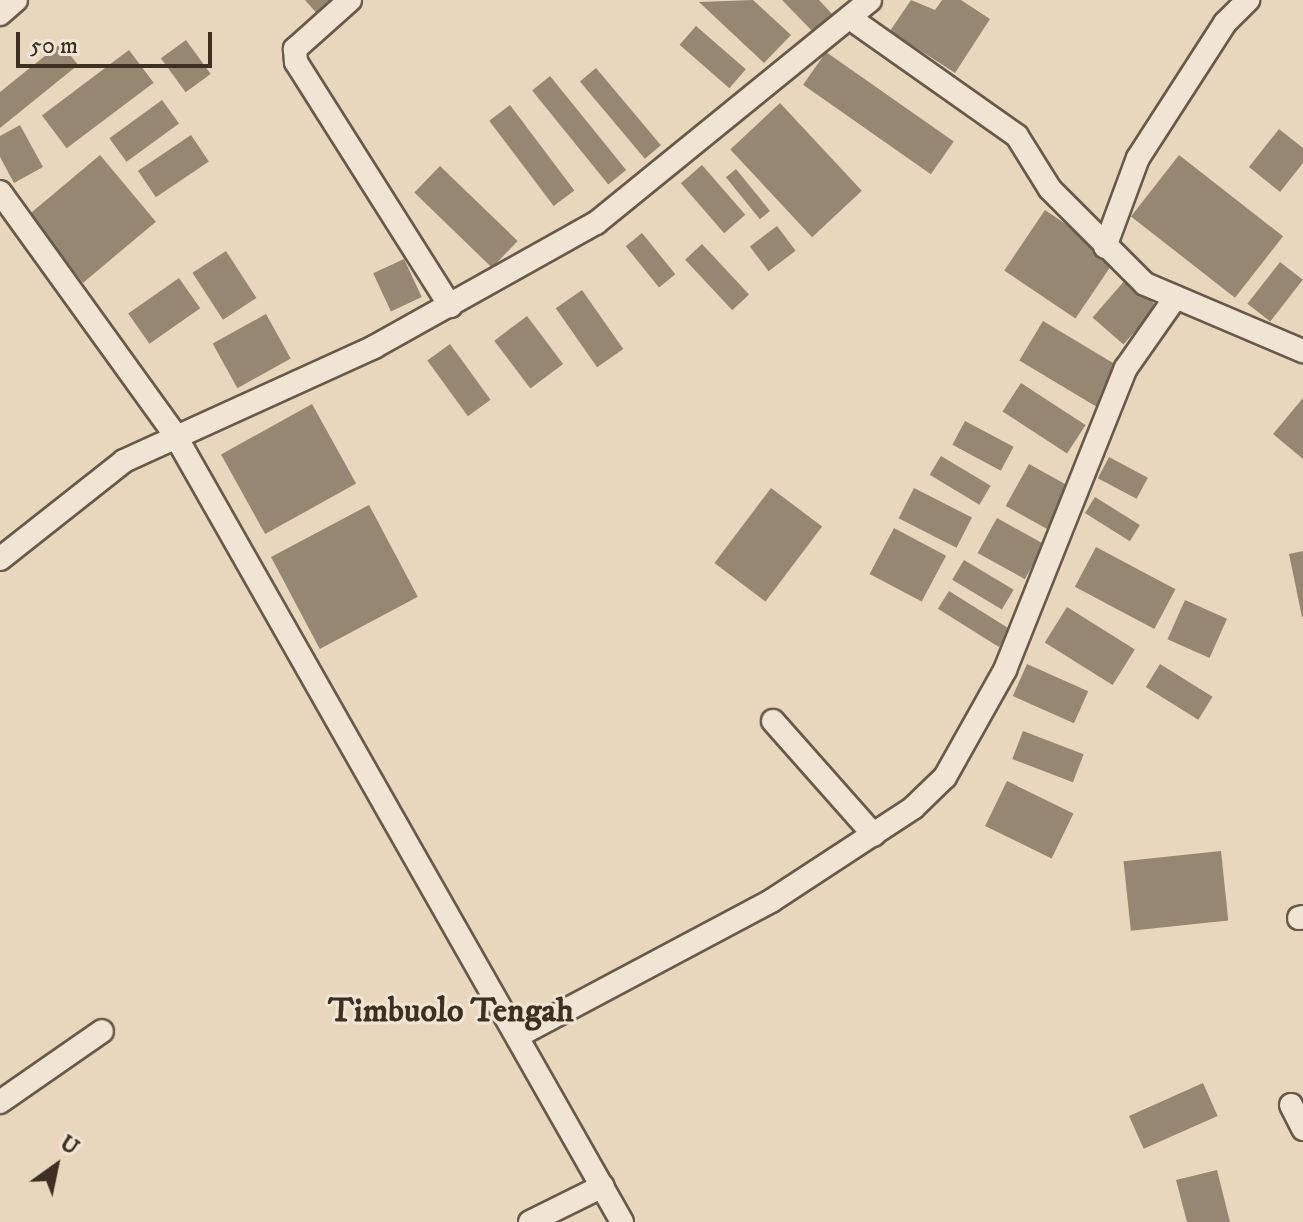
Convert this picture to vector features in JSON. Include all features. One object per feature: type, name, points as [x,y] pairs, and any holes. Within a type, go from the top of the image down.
[{"type":"street","points":[[0,14],[16,0]]},
{"type":"street","points":[[350,0],[295,49],[296,62],[450,306]]},
{"type":"street","points":[[0,559],[124,461],[175,435],[313,377],[450,306],[625,204],[870,0]]},
{"type":"street","points":[[1105,247],[1138,158],[1225,23],[1248,0]]},
{"type":"street","points":[[850,18],[1017,136],[1050,189],[1105,247],[1173,301],[1303,351]]},
{"type":"street","points":[[0,192],[175,435],[521,1034],[622,1222]]},
{"type":"street","points":[[521,1034],[750,914],[874,835],[945,777],[980,720],[1126,368],[1173,301]]},
{"type":"street","points":[[773,721],[874,835]]},
{"type":"street","points":[[0,1102],[102,1031]]},
{"type":"street","points":[[1291,1105],[1303,1129]]},
{"type":"street","points":[[530,1222],[603,1186]]},
{"type":"building","points":[[305,0],[340,0],[320,17]]},
{"type":"building","points":[[753,0],[791,35],[764,63],[699,2]]},
{"type":"building","points":[[782,0],[819,0],[833,15],[814,33]]},
{"type":"building","points":[[911,0],[935,10],[942,0],[961,0],[990,19],[955,73],[890,31]]},
{"type":"building","points":[[696,26],[746,69],[729,88],[680,45]]},
{"type":"building","points":[[186,40],[211,74],[186,92],[161,58]]},
{"type":"building","points":[[61,43],[78,65],[0,128],[0,92]]},
{"type":"building","points":[[129,50],[154,83],[67,148],[42,116]]},
{"type":"building","points":[[826,52],[954,141],[931,174],[803,85]]},
{"type":"building","points":[[596,68],[661,145],[645,159],[580,81]]},
{"type":"building","points":[[550,76],[626,170],[608,185],[532,90]]},
{"type":"building","points":[[162,100],[179,123],[126,162],[109,138]]},
{"type":"building","points":[[780,103],[862,191],[812,237],[730,149]]},
{"type":"building","points":[[510,105],[574,190],[554,206],[489,121]]},
{"type":"building","points":[[20,125],[43,167],[14,183],[0,157],[0,136]]},
{"type":"building","points":[[1279,129],[1303,148],[1303,163],[1280,192],[1249,167]]},
{"type":"building","points":[[191,135],[209,162],[156,197],[138,171]]},
{"type":"building","points":[[100,155],[156,222],[83,283],[27,216]]},
{"type":"building","points":[[1179,155],[1283,236],[1235,298],[1131,216]]},
{"type":"building","points":[[702,165],[745,215],[724,233],[681,183]]},
{"type":"building","points":[[440,166],[518,241],[492,268],[414,193]]},
{"type":"building","points":[[736,169],[770,211],[760,219],[726,177]]},
{"type":"building","points":[[1045,210],[1116,258],[1075,319],[1004,271]]},
{"type":"building","points":[[777,226],[796,251],[769,271],[750,246]]},
{"type":"building","points":[[642,233],[675,274],[659,287],[626,246]]},
{"type":"building","points":[[702,244],[749,294],[732,310],[685,260]]},
{"type":"building","points":[[226,251],[256,298],[223,320],[192,273]]},
{"type":"building","points":[[404,259],[422,297],[391,311],[373,273]]},
{"type":"building","points":[[1280,262],[1303,280],[1270,322],[1247,304]]},
{"type":"building","points":[[179,278],[200,308],[149,344],[128,314]]},
{"type":"building","points":[[1126,279],[1157,306],[1123,344],[1093,317]]},
{"type":"building","points":[[582,290],[623,349],[597,367],[556,308]]},
{"type":"building","points":[[266,314],[291,359],[237,388],[213,344]]},
{"type":"building","points":[[527,316],[563,364],[530,389],[494,341]]},
{"type":"building","points":[[1043,321],[1121,368],[1097,407],[1019,360]]},
{"type":"building","points":[[450,344],[491,400],[468,416],[427,360]]},
{"type":"building","points":[[1021,383],[1086,425],[1067,453],[1002,412]]},
{"type":"building","points":[[1303,398],[1303,459],[1273,434]]},
{"type":"building","points":[[312,404],[356,484],[265,534],[221,454]]},
{"type":"building","points":[[965,421],[1014,447],[1001,471],[952,445]]},
{"type":"building","points":[[941,456],[991,486],[979,505],[930,475]]},
{"type":"building","points":[[1109,457],[1148,478],[1137,499],[1098,478]]},
{"type":"building","points":[[1029,464],[1075,490],[1052,532],[1006,506]]},
{"type":"building","points":[[771,488],[822,527],[766,602],[714,563]]},
{"type":"building","points":[[914,488],[972,518],[956,548],[899,518]]},
{"type":"building","points":[[1095,497],[1140,525],[1130,541],[1085,513]]},
{"type":"building","points":[[369,505],[418,597],[320,649],[271,557]]},
{"type":"building","points":[[997,518],[1044,544],[1025,579],[978,553]]},
{"type":"building","points":[[894,528],[946,556],[922,602],[870,574]]},
{"type":"building","points":[[1096,547],[1175,589],[1154,629],[1075,587]]},
{"type":"building","points":[[1303,551],[1303,617],[1302,617],[1289,554]]},
{"type":"building","points":[[964,560],[1014,590],[1002,610],[952,580]]},
{"type":"building","points":[[949,591],[1010,629],[999,647],[938,609]]},
{"type":"building","points":[[1185,600],[1227,619],[1210,658],[1168,639]]},
{"type":"building","points":[[1067,607],[1135,649],[1113,685],[1045,643]]},
{"type":"building","points":[[1027,664],[1088,691],[1074,723],[1013,696]]},
{"type":"building","points":[[1160,664],[1213,697],[1198,720],[1146,687]]},
{"type":"building","points":[[1023,731],[1084,754],[1073,782],[1012,759]]},
{"type":"building","points":[[1007,781],[1074,813],[1052,858],[985,826]]},
{"type":"building","points":[[1221,851],[1228,921],[1131,931],[1124,861]]},
{"type":"building","points":[[1203,1083],[1218,1116],[1144,1149],[1129,1116]]},
{"type":"building","points":[[1217,1170],[1230,1222],[1187,1222],[1176,1180]]},
{"type":"district","name":"Timbuolo Tengah","points":[[451,1012]]}]
